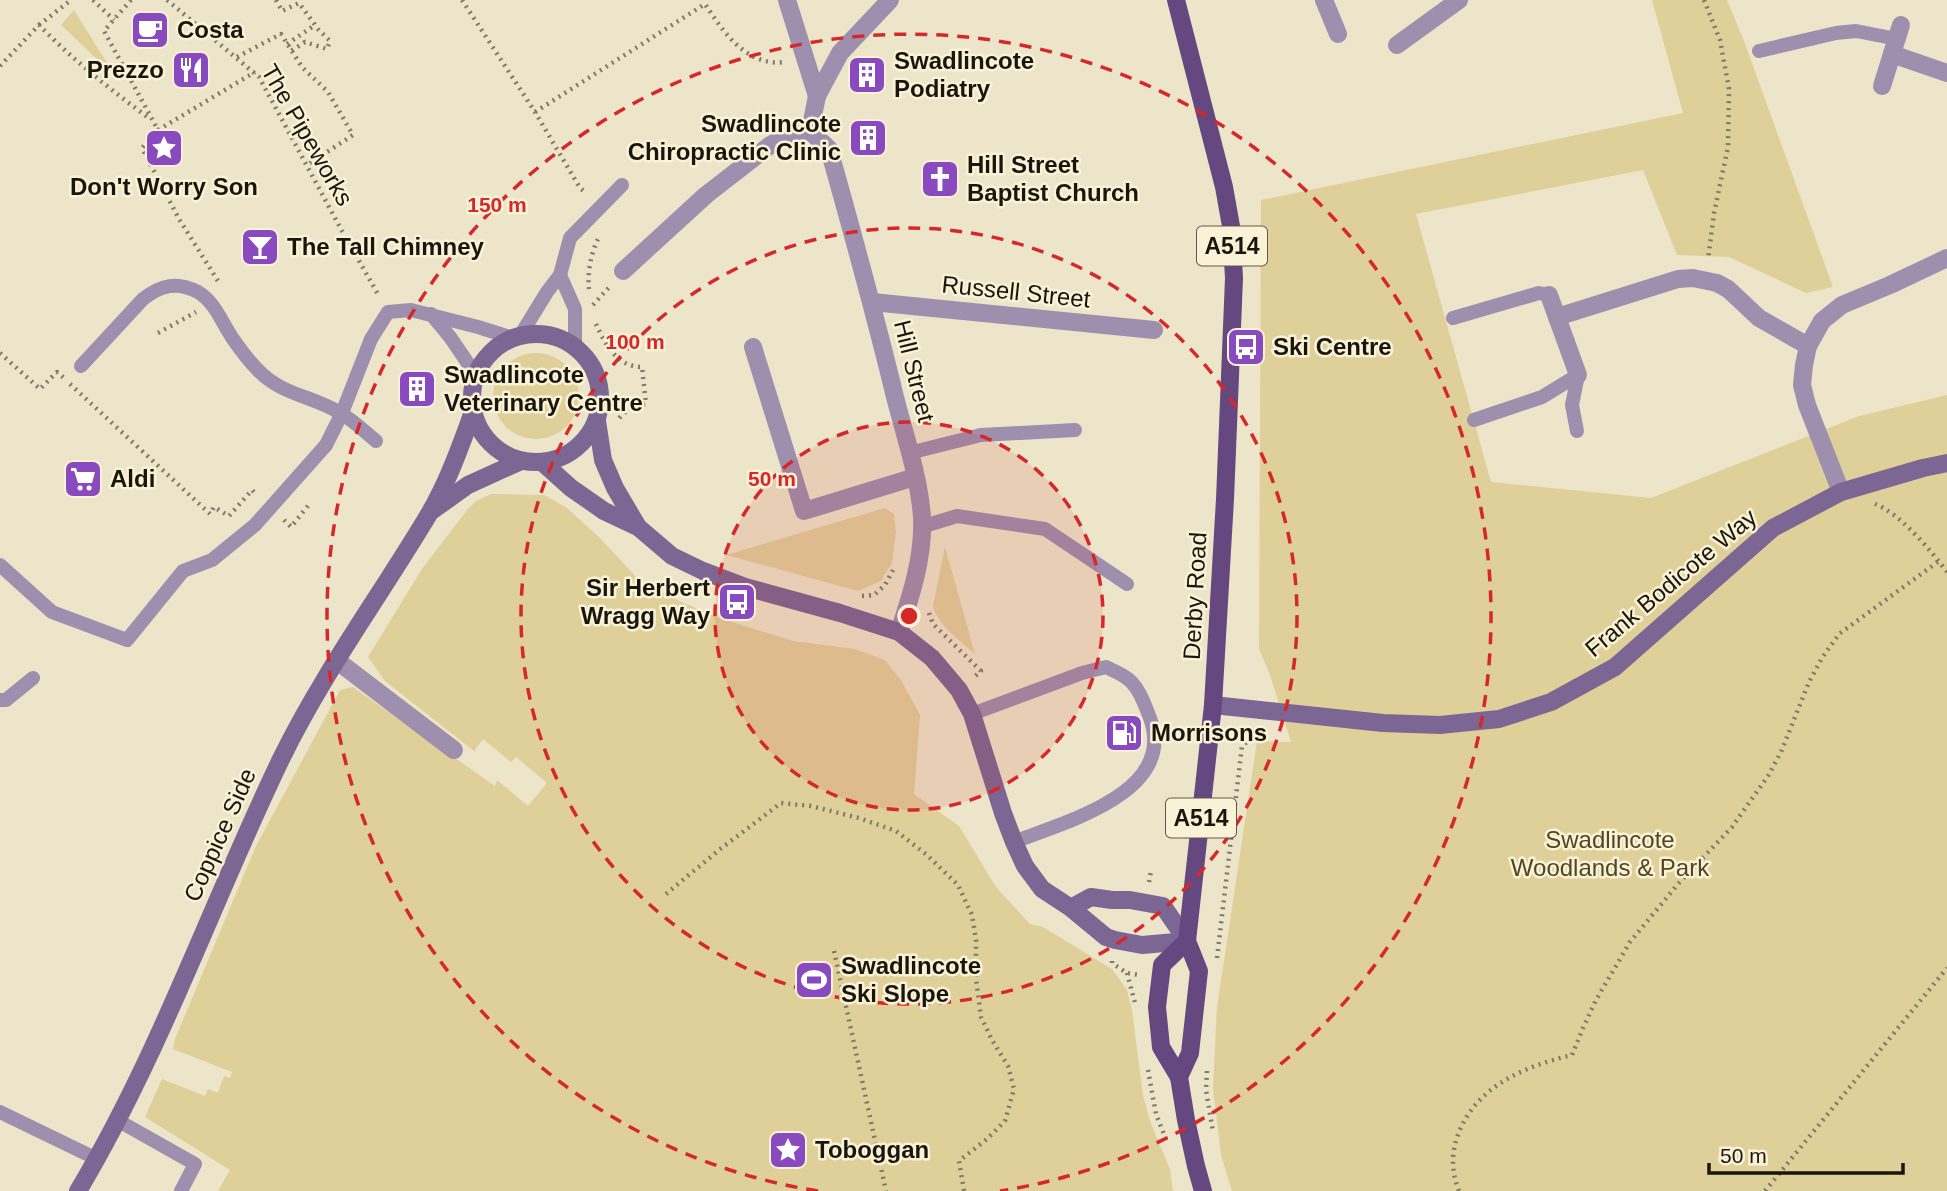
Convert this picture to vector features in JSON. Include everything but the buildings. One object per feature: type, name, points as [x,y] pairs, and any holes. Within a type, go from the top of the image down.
[{"type":"main road","name":"Derby Road","points":[[1177,0],[1224,187],[1231,226],[1234,278],[1213,705],[1186,942],[1199,971],[1190,1053],[1179,1076],[1186,1120],[1203,1191]]},
{"type":"main road","points":[[1179,1076],[1161,1047],[1157,1007],[1163,965],[1186,942]]},
{"type":"street","points":[[787,0],[817,96]]},
{"type":"street","points":[[623,271],[706,195],[769,146],[784,137],[810,131],[817,96],[840,53],[890,0]]},
{"type":"street","points":[[1324,0],[1338,34]]},
{"type":"street","points":[[1397,44],[1459,0]]},
{"type":"street","points":[[1882,86],[1897,39],[1947,74]]},
{"type":"street","name":"Hill Street","points":[[810,131],[830,149],[872,302],[915,477],[922,519],[916,575],[899,632]]},
{"type":"street","points":[[1841,492],[1807,405],[1802,385],[1808,346],[1822,321],[1842,305],[1947,258]]},
{"type":"street","points":[[1557,317],[1678,279],[1705,280],[1728,289],[1759,318],[1808,346]]},
{"type":"street","points":[[1549,295],[1578,375]]},
{"type":"street","name":"Russell Street","points":[[872,302],[1154,330]]},
{"type":"street","points":[[545,334],[575,347],[589,361],[600,388],[597,421],[579,447],[560,458],[542,462],[521,461],[500,452],[478,425],[472,390],[476,375],[494,349],[517,337],[545,334]]},
{"type":"street","points":[[753,347],[804,511],[915,477]]},
{"type":"street","name":"Coppice Side","points":[[78,1191],[97,1159],[170,1009],[281,759],[336,660],[430,512],[454,463],[474,412]]},
{"type":"street","points":[[597,421],[603,460],[615,488],[638,527]]},
{"type":"street","name":"Coppice Side","points":[[430,512],[468,485],[521,461]]},
{"type":"street","points":[[542,462],[571,488],[604,511],[638,527],[672,556],[703,572],[899,632],[932,658],[959,690],[972,713],[1014,842],[1042,889],[1071,908],[1105,937],[1142,945],[1186,942],[1163,906],[1091,897],[1071,908]]},
{"type":"street","name":"Frank Bodicote Way","points":[[1213,705],[1383,723],[1440,724],[1499,719],[1551,702],[1615,667],[1773,528],[1841,492],[1947,463]]},
{"type":"street","points":[[336,660],[454,750]]},
{"type":"lane","points":[[1759,51],[1856,31],[1897,39]]},
{"type":"lane","points":[[0,565],[52,612],[127,640],[183,571],[212,560],[255,525],[326,445],[342,413],[371,339],[388,312],[411,310],[517,337],[560,275],[570,238],[622,185]]},
{"type":"lane","points":[[560,275],[575,309],[575,347]]},
{"type":"lane","points":[[81,366],[143,299],[167,285],[180,286],[195,291],[211,303],[233,339],[258,371],[277,387],[342,413],[376,441]]},
{"type":"lane","points":[[1453,318],[1539,293],[1549,295]]},
{"type":"lane","points":[[431,314],[476,375]]},
{"type":"lane","points":[[1474,420],[1542,397],[1578,375]]},
{"type":"lane","points":[[1577,431],[1572,405],[1578,375]]},
{"type":"lane","points":[[909,453],[981,435],[1075,430]]},
{"type":"lane","points":[[921,527],[957,516],[1045,529],[1127,584]]},
{"type":"lane","points":[[972,713],[1082,673],[1106,667],[1128,678],[1143,701],[1155,732],[1153,756],[1137,782],[1101,808],[1014,842]]},
{"type":"lane","points":[[0,700],[6,700],[33,678]]},
{"type":"lane","points":[[0,1112],[97,1159]]},
{"type":"lane","points":[[117,1119],[195,1164],[181,1191]]},
{"type":"path","points":[[0,66],[39,25],[71,0]]},
{"type":"path","points":[[93,0],[114,20]]},
{"type":"path","points":[[131,0],[104,31],[158,130]]},
{"type":"path","name":"The Pipeworks","points":[[167,0],[259,77],[388,312]]},
{"type":"path","points":[[276,0],[282,11],[299,3],[330,41],[327,49],[305,42],[291,51]]},
{"type":"path","points":[[462,0],[535,112],[580,188],[602,206]]},
{"type":"path","points":[[1704,0],[1720,40],[1729,89],[1728,147],[1714,212],[1705,280]]},
{"type":"path","points":[[535,112],[705,4],[731,40],[749,55],[761,61],[784,63]]},
{"type":"path","points":[[287,44],[315,24]]},
{"type":"path","points":[[39,25],[116,94],[154,122]]},
{"type":"path","points":[[237,57],[281,34],[302,67],[328,92],[353,135],[306,165]]},
{"type":"path","points":[[219,284],[179,219],[142,148],[158,130],[255,72]]},
{"type":"path","points":[[603,233],[594,246],[588,281],[591,307],[623,271]]},
{"type":"path","points":[[592,317],[607,349],[631,367],[642,367],[646,404],[622,413],[616,423]]},
{"type":"path","points":[[0,353],[40,389],[57,373],[210,514]]},
{"type":"path","points":[[1841,492],[1885,508],[1927,547],[1947,572]]},
{"type":"path","points":[[1459,1191],[1452,1165],[1456,1141],[1475,1104],[1504,1080],[1521,1071],[1572,1055],[1597,1000],[1630,942],[1678,884],[1731,827],[1768,776],[1781,752],[1809,682],[1833,642],[1839,634],[1939,561]]},
{"type":"path","points":[[860,596],[874,595],[885,585],[895,565]]},
{"type":"path","points":[[927,609],[933,624],[981,671]]},
{"type":"path","points":[[1217,961],[1242,746],[1256,735]]},
{"type":"path","points":[[666,894],[719,849],[781,803],[811,806],[896,831],[928,855],[957,885],[972,915],[981,1017],[1009,1066],[1014,1089],[1005,1121],[959,1161],[964,1191]]},
{"type":"path","points":[[834,951],[886,1191]]},
{"type":"path","points":[[1112,963],[1127,974],[1136,1005]]},
{"type":"path","points":[[1765,1191],[1947,968]]},
{"type":"path","points":[[1148,1068],[1156,1114],[1170,1147]]},
{"type":"green space","name":"Swadlincote Woodlands & Park","points":[[1652,0],[1727,0],[1833,287],[1806,293],[1729,257],[1677,255],[1643,170],[1416,214],[1491,482],[1651,498],[1859,416],[1947,395],[1947,1191],[1232,1191],[1221,1155],[1213,1088],[1217,1007],[1257,741],[1291,742],[1259,649],[1261,200],[1683,113]]},
{"type":"green space","points":[[74,10],[115,76],[61,25]]},
{"type":"green space","points":[[528,353],[544,353],[567,365],[576,379],[579,396],[576,413],[567,427],[544,439],[528,439],[512,432],[500,420],[493,404],[493,388],[500,372],[512,360]]},
{"type":"green space","points":[[491,494],[544,495],[567,508],[600,538],[639,580],[719,618],[793,641],[855,649],[885,660],[901,680],[920,715],[914,794],[959,826],[996,887],[1030,924],[1043,927],[1112,969],[1127,990],[1143,1095],[1150,1121],[1170,1169],[1173,1191],[218,1191],[230,1170],[145,1117],[162,1079],[205,1096],[208,1089],[218,1093],[224,1076],[230,1078],[232,1072],[173,1049],[175,1039],[256,846],[340,690],[353,687],[495,786],[497,780],[528,806],[547,783],[516,757],[511,762],[483,739],[474,751],[385,681],[368,657],[422,569],[467,510],[476,501]]},
{"type":"green space","points":[[885,508],[894,514],[896,532],[892,563],[881,581],[858,591],[726,555]]},
{"type":"green space","points":[[945,547],[975,654],[945,626],[933,606]]},
{"type":"place","name":"Costa","points":[[150,30]]},
{"type":"place","name":"Prezzo","points":[[191,70]]},
{"type":"place","name":"Swadlincote Podiatry","points":[[867,75]]},
{"type":"place","name":"Swadlincote Chiropractic Clinic","points":[[868,138]]},
{"type":"place","name":"Don't Worry Son","points":[[164,148]]},
{"type":"place","name":"Hill Street Baptist Church","points":[[940,179]]},
{"type":"place","name":"The Tall Chimney","points":[[260,247]]},
{"type":"place","name":"Ski Centre","points":[[1246,347]]},
{"type":"place","name":"Swadlincote Veterinary Centre","points":[[417,389]]},
{"type":"place","name":"Aldi","points":[[83,479]]},
{"type":"place","name":"Sir Herbert Wragg Way","points":[[737,602]]},
{"type":"place","name":"Morrisons","points":[[1124,733]]},
{"type":"place","name":"Swadlincote Ski Slope","points":[[814,980]]},
{"type":"place","name":"Toboggan","points":[[788,1150]]}]
